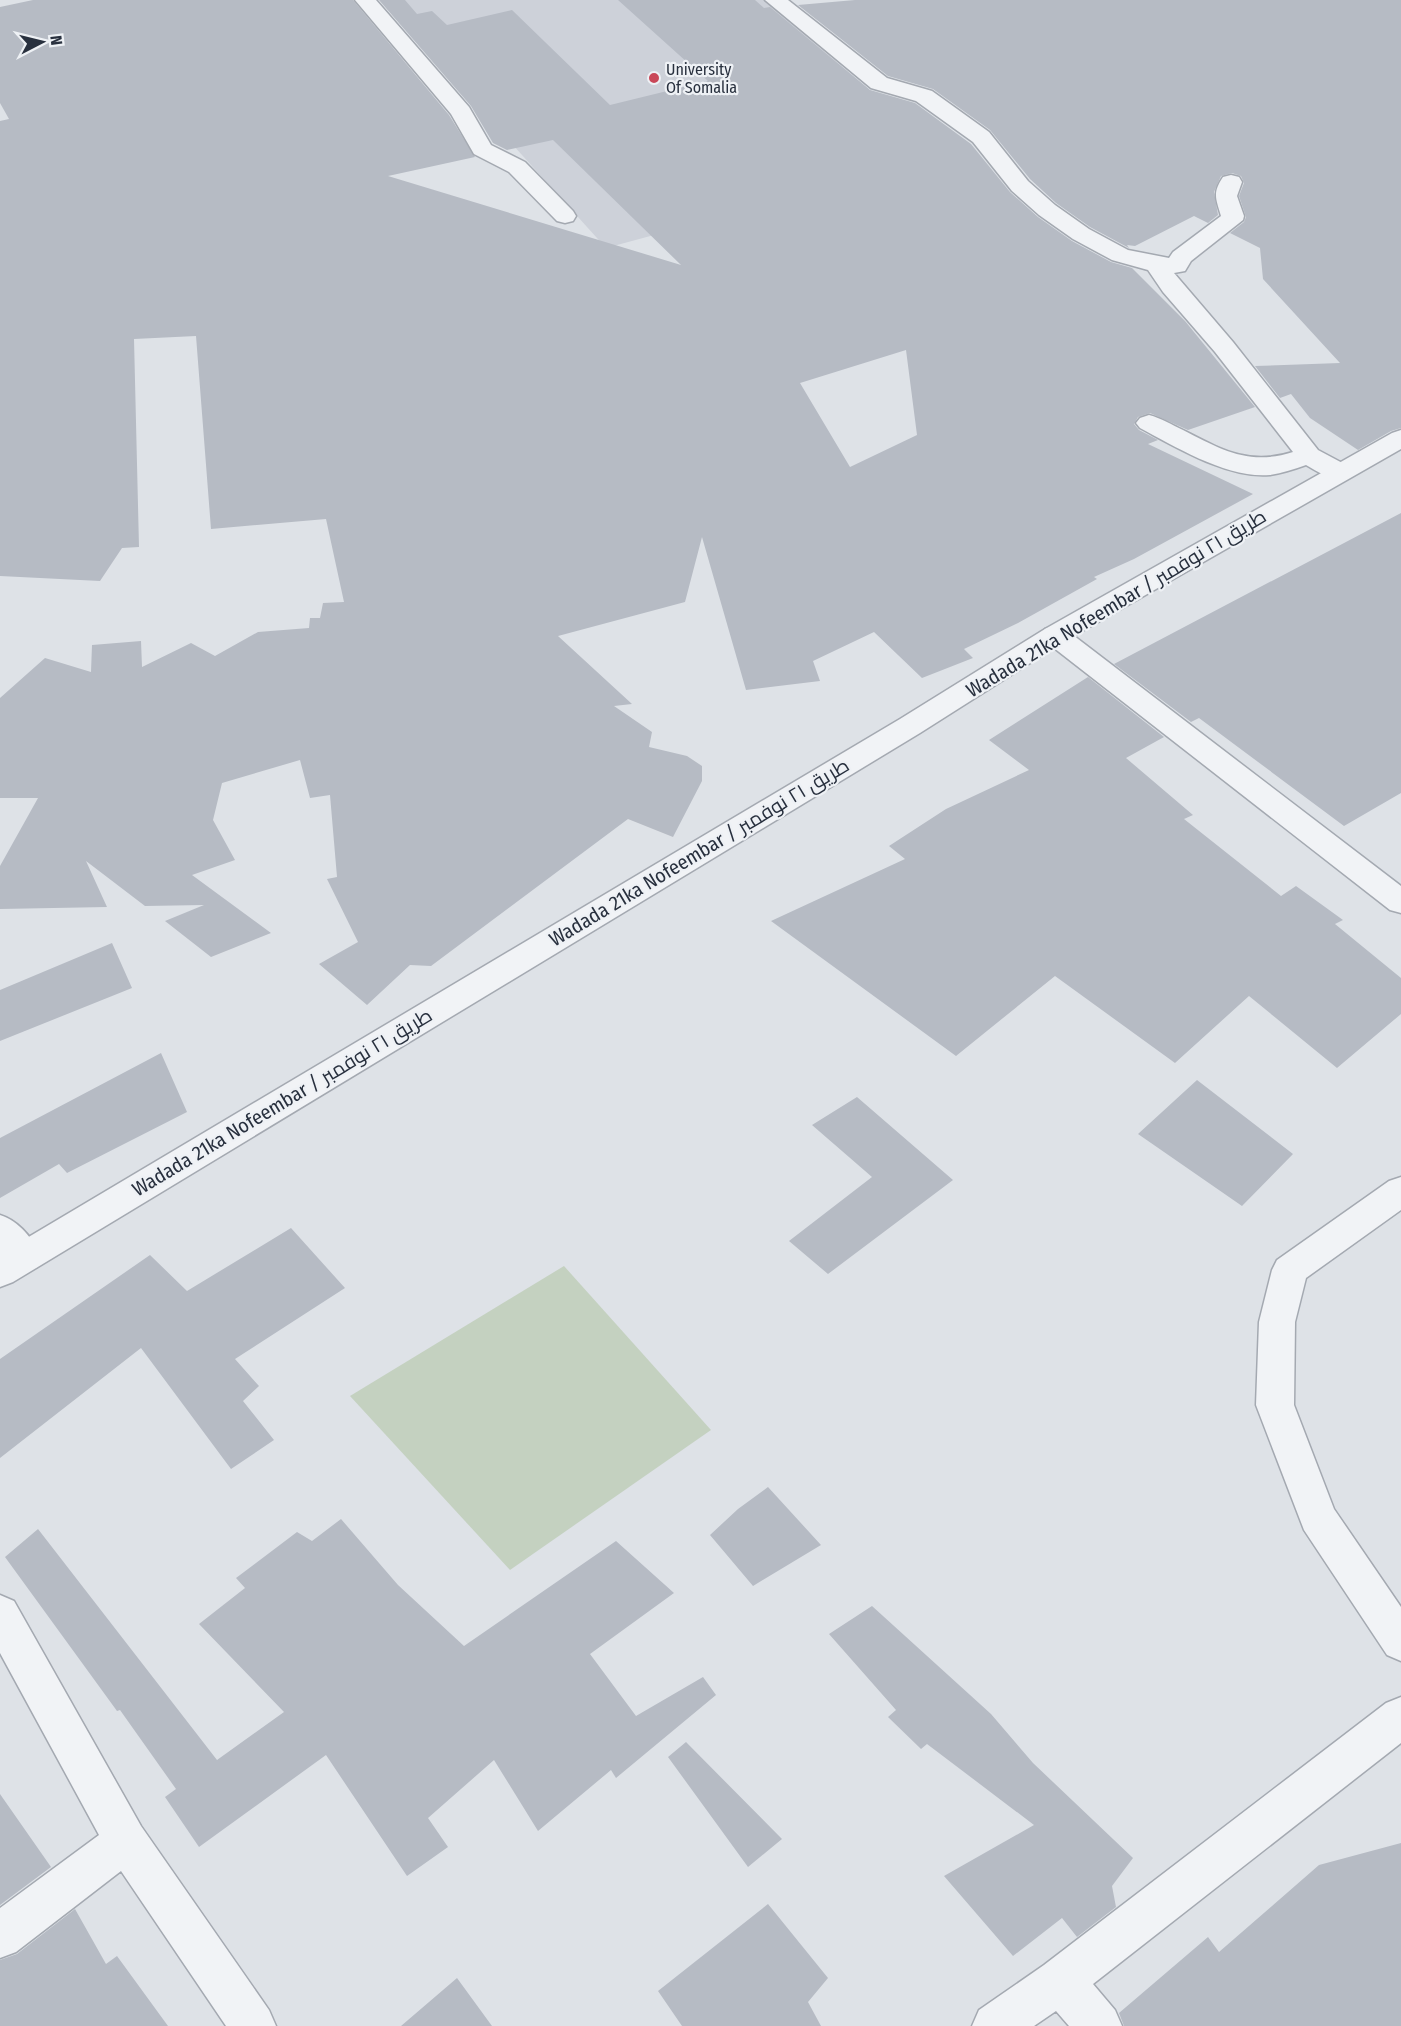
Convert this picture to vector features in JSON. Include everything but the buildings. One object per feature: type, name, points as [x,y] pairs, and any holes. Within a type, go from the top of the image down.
[{"type":"street","points":[[365,0],[411,50],[461,112],[482,149],[517,167],[565,216]]},
{"type":"street","points":[[775,0],[879,83],[924,96],[981,137],[1020,186],[1047,210],[1081,234],[1120,255],[1157,265],[1178,266],[1181,257],[1231,220],[1233,216],[1226,196],[1231,182]]},
{"type":"street","points":[[1157,265],[1171,287],[1217,339],[1309,456],[1339,472]]},
{"type":"street","points":[[1149,423],[1191,445],[1230,460],[1268,466],[1309,456]]},
{"type":"street","name":"Wadada 21ka Nofeembar / طريق ٢١ نوفمبر","points":[[12,1264],[889,738],[1055,635],[1401,438]]},
{"type":"street","points":[[1055,635],[1401,902]]},
{"type":"street","points":[[1401,1191],[1290,1270],[1277,1322],[1275,1405],[1318,1518],[1401,1642]]},
{"type":"street","points":[[0,1229],[12,1264]]},
{"type":"street","points":[[0,1614],[126,1841],[253,2026]]},
{"type":"street","points":[[995,2026],[1060,1981],[1401,1717]]},
{"type":"street","points":[[0,1936],[126,1841]]},
{"type":"street","points":[[1060,1981],[1099,2026]]},
{"type":"shaded area","name":"University Of Somalia","points":[[382,0],[764,0],[947,156],[606,248]]},
{"type":"green space","points":[[564,1266],[711,1430],[510,1570],[350,1396]]},
{"type":"place","name":"University Of Somalia","points":[[654,78]]}]
